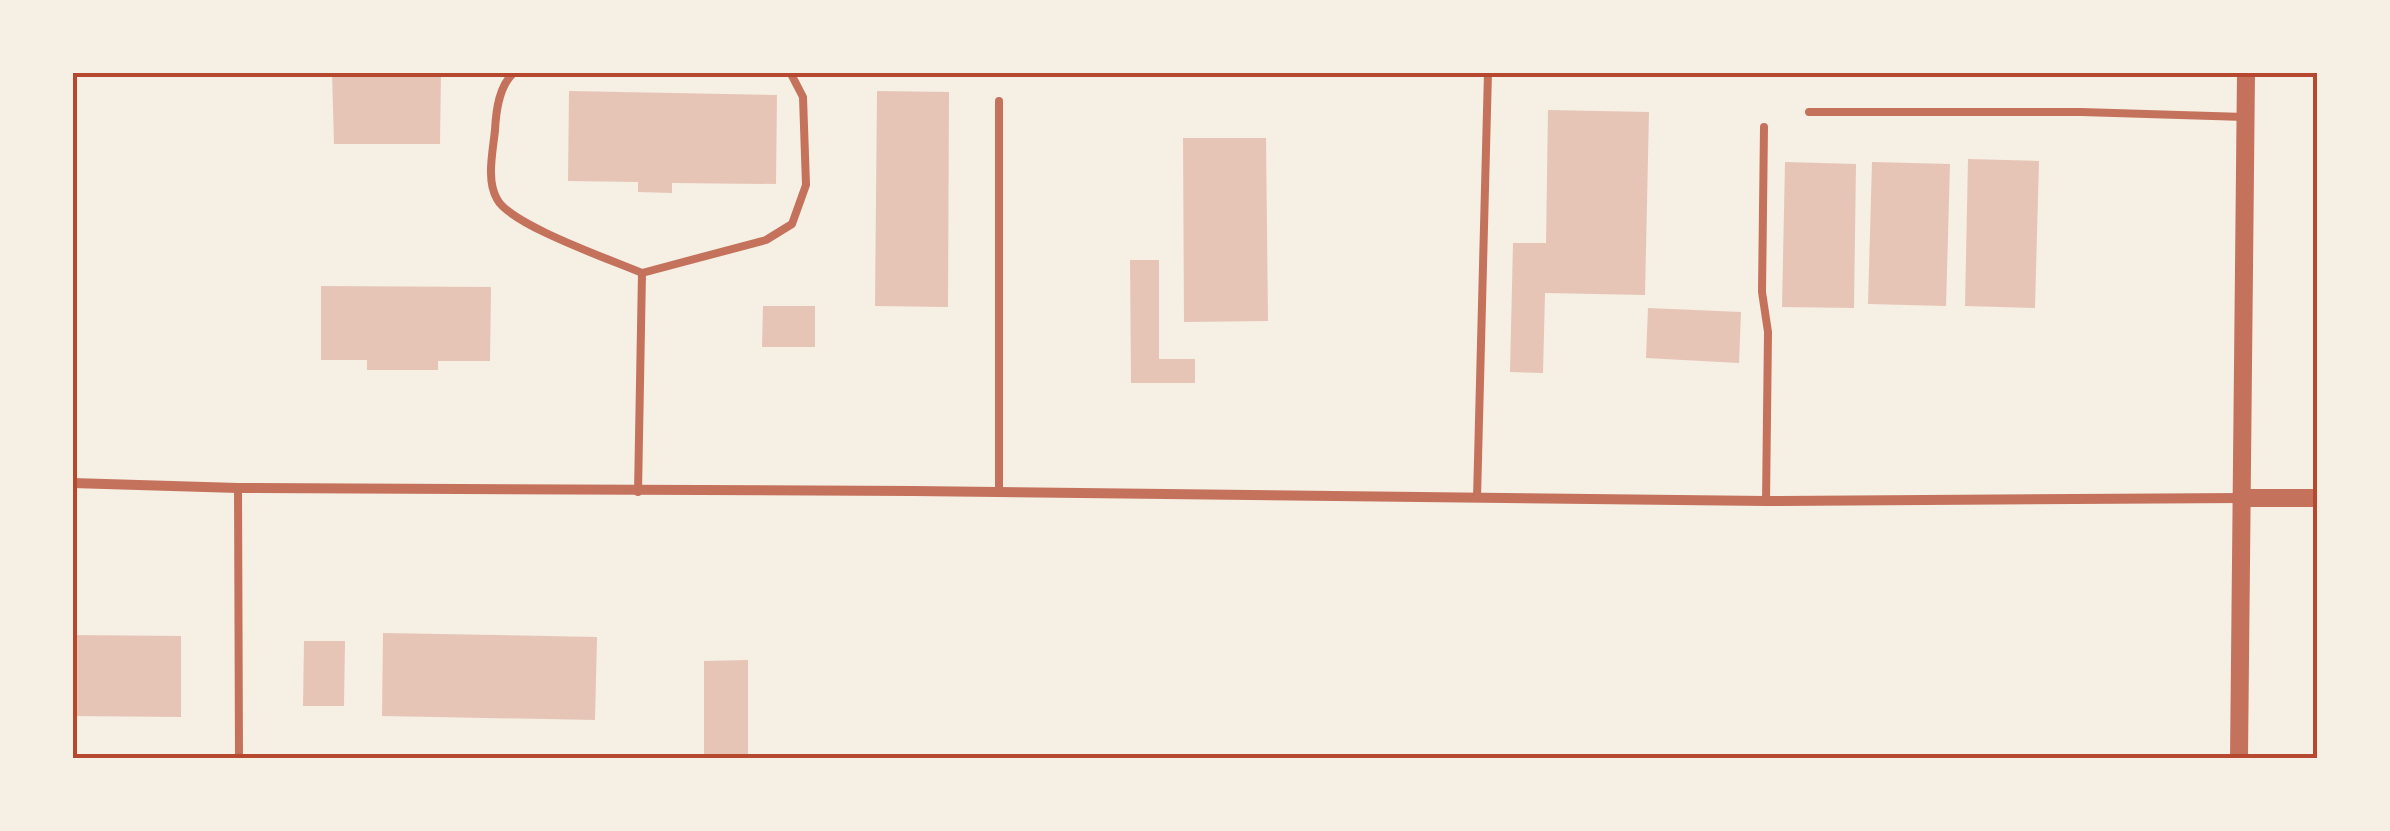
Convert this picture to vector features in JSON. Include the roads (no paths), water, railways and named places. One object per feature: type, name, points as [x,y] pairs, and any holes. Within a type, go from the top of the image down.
[{"type":"street","points":[[2239,758],[2246,72]]},
{"type":"street","points":[[72,483],[238,488],[1766,501],[2318,498]]},
{"type":"lane","points":[[514,72],[497,108],[491,181],[497,201],[517,219],[642,273],[766,240],[792,224],[806,185],[804,97],[790,72]]},
{"type":"lane","points":[[1478,498],[1488,72]]},
{"type":"lane","points":[[999,101],[999,492]]},
{"type":"lane","points":[[1809,112],[2082,112],[2245,117]]},
{"type":"lane","points":[[1764,126],[1766,501]]},
{"type":"lane","points":[[638,492],[642,273]]},
{"type":"lane","points":[[238,488],[239,758]]}]
